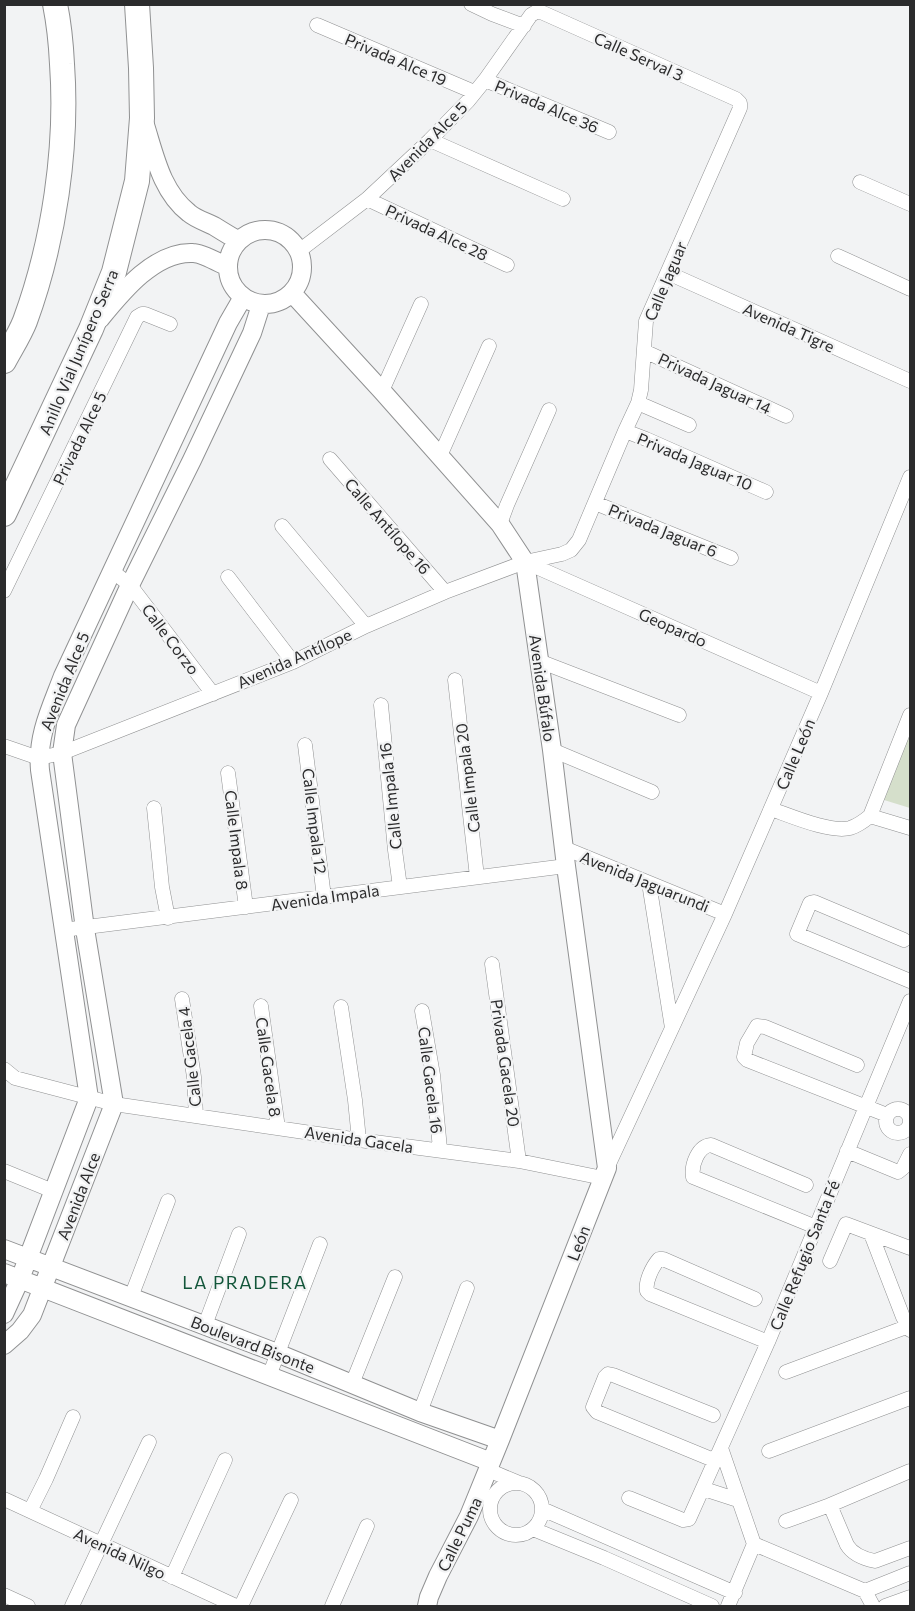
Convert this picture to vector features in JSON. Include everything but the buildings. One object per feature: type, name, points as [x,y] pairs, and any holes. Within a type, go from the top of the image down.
[{"type":"highway","points":[[4,361],[25,323],[40,272],[49,236],[61,157],[63,82],[59,24],[55,4]]},
{"type":"highway","name":"Anillo Vial Junípero Serra","points":[[4,514],[91,329],[114,272],[119,253],[137,181],[142,118],[137,4]]},
{"type":"highway","points":[[4,502],[23,475]]},
{"type":"street","points":[[471,4],[524,26]]},
{"type":"street","name":"Avenida Alce 5","points":[[298,251],[367,199],[430,140],[485,80],[531,15],[536,12]]},
{"type":"street","name":"Calle Serval 3","points":[[536,12],[541,12],[725,94],[740,103]]},
{"type":"street","name":"Privada Alce 19","points":[[317,25],[474,92]]},
{"type":"street","name":"Privada Alce 36","points":[[485,80],[609,132]]},
{"type":"street","name":"Calle Jaguar","points":[[525,562],[571,550],[579,540],[638,403],[646,321],[740,108],[740,103]]},
{"type":"street","points":[[142,118],[158,169],[174,199],[190,214],[238,241]]},
{"type":"street","points":[[430,140],[563,199]]},
{"type":"street","points":[[860,182],[910,204]]},
{"type":"street","name":"Privada Alce 28","points":[[367,199],[507,265]]},
{"type":"street","points":[[264,230],[278,232],[290,240],[298,251],[302,266],[300,280],[292,293],[283,300],[261,305],[243,297],[229,278],[228,267],[231,253],[238,241],[250,233],[264,230]]},
{"type":"street","points":[[91,329],[121,294],[151,267],[169,257],[194,252],[228,267]]},
{"type":"street","points":[[838,256],[910,289]]},
{"type":"street","name":"Avenida Tigre","points":[[668,273],[910,381]]},
{"type":"street","name":"Avenida Búfalo","points":[[292,293],[500,524],[525,562],[552,750],[605,1173]]},
{"type":"street","name":"Avenida Alce 5","points":[[89,1098],[39,758],[41,737],[63,676],[228,323],[243,297]]},
{"type":"street","points":[[382,391],[420,304]]},
{"type":"street","name":"Avenida Alce 5","points":[[114,1104],[85,929],[62,753],[66,725],[130,585],[252,333],[261,305]]},
{"type":"street","name":"Privada Alce 5","points":[[4,591],[137,317],[145,314],[170,324]]},
{"type":"street","points":[[440,456],[489,346]]},
{"type":"street","name":"Privada Jaguar 14","points":[[644,351],[786,416]]},
{"type":"street","points":[[638,403],[689,425]]},
{"type":"street","points":[[500,524],[549,411]]},
{"type":"street","name":"Privada Jaguar 10","points":[[625,431],[766,492]]},
{"type":"street","name":"Calle Antílope 16","points":[[330,459],[445,592]]},
{"type":"street","name":"Calle León","points":[[672,1028],[771,809],[910,477]]},
{"type":"street","name":"Privada Jaguar 6","points":[[595,503],[731,558]]},
{"type":"street","points":[[282,526],[366,626]]},
{"type":"street","name":"Avenida Antílope","points":[[39,758],[62,753],[293,662],[366,626],[445,592],[525,562]]},
{"type":"street","name":"Geopardo","points":[[525,562],[821,693]]},
{"type":"street","name":"Calle Corzo","points":[[112,571],[130,585],[213,694]]},
{"type":"street","points":[[228,577],[293,662]]},
{"type":"street","points":[[539,661],[679,714]]},
{"type":"street","name":"Calle Impala 20","points":[[455,680],[477,877]]},
{"type":"street","name":"Calle Impala 16","points":[[381,705],[400,887]]},
{"type":"street","points":[[771,809],[833,829],[850,828],[864,821],[870,816],[909,721]]},
{"type":"street","name":"Calle Impala 12","points":[[305,745],[324,897]]},
{"type":"street","points":[[4,746],[39,758]]},
{"type":"street","points":[[552,750],[652,792]]},
{"type":"street","name":"Calle Impala 8","points":[[228,773],[246,907]]},
{"type":"street","points":[[154,808],[162,887],[168,918]]},
{"type":"street","points":[[870,816],[910,828]]},
{"type":"street","name":"Avenida Impala","points":[[63,930],[85,929],[477,877],[565,857]]},
{"type":"street","name":"Avenida Jaguarundi","points":[[565,857],[649,883],[725,914]]},
{"type":"street","points":[[649,883],[672,1028]]},
{"type":"street","points":[[904,940],[814,902],[810,903],[797,934],[910,981]]},
{"type":"street","name":"Privada Gacela 20","points":[[492,964],[519,1161]]},
{"type":"street","name":"Calle Gacela 4","points":[[182,999],[194,1077],[196,1116]]},
{"type":"street","name":"Calle Refugio Santa Fé","points":[[629,1498],[683,1521],[689,1520],[768,1342],[910,1001]]},
{"type":"street","name":"Calle Gacela 8","points":[[261,1006],[278,1128]]},
{"type":"street","points":[[341,1007],[359,1140]]},
{"type":"street","name":"Calle Gacela 16","points":[[422,1011],[433,1075],[440,1149]]},
{"type":"street","points":[[856,1065],[757,1026],[747,1042],[744,1057],[887,1115]]},
{"type":"street","name":"León","points":[[490,1466],[605,1173],[672,1028]]},
{"type":"street","name":"Avenida Gacela","points":[[5,1070],[15,1078],[114,1104],[605,1173]]},
{"type":"street","name":"Avenida Alce","points":[[4,1314],[12,1276],[28,1258],[89,1098]]},
{"type":"street","name":"Avenida Alce","points":[[4,1345],[32,1315],[114,1104]]},
{"type":"street","points":[[895,1109],[904,1110],[910,1118],[909,1127],[901,1133],[892,1132],[886,1124],[887,1115],[895,1109]]},
{"type":"street","points":[[806,1185],[711,1145],[705,1145],[700,1150],[692,1170],[693,1177],[816,1227]]},
{"type":"street","points":[[847,1151],[898,1172],[903,1168],[910,1154]]},
{"type":"street","points":[[4,1171],[53,1191]]},
{"type":"street","points":[[131,1297],[168,1201]]},
{"type":"street","points":[[830,1261],[846,1224],[910,1248]]},
{"type":"street","points":[[205,1325],[239,1234]]},
{"type":"street","points":[[786,1372],[908,1322],[871,1234]]},
{"type":"street","points":[[269,1376],[320,1244]]},
{"type":"street","name":"Boulevard Bisonte","points":[[4,1249],[277,1353],[420,1412],[501,1440]]},
{"type":"street","points":[[755,1299],[663,1259],[659,1259],[654,1264],[646,1287],[650,1294],[768,1342]]},
{"type":"street","name":"Boulevard Bisonte","points":[[12,1276],[269,1376],[490,1466]]},
{"type":"street","points":[[352,1384],[395,1277]]},
{"type":"street","points":[[420,1412],[467,1288]]},
{"type":"street","points":[[713,1415],[609,1374],[605,1377],[593,1407],[597,1412],[718,1454],[754,1544],[728,1606]]},
{"type":"street","points":[[769,1451],[910,1398]]},
{"type":"street","points":[[30,1511],[73,1417]]},
{"type":"street","points":[[72,1606],[150,1442]]},
{"type":"street","points":[[172,1577],[225,1460]]},
{"type":"street","points":[[469,1516],[512,1535],[527,1533],[533,1529],[541,1516],[542,1509],[537,1494],[532,1489],[490,1466]]},
{"type":"street","name":"Calle Puma","points":[[427,1606],[438,1576],[469,1516],[490,1466]]},
{"type":"street","points":[[786,1521],[910,1471]]},
{"type":"street","points":[[499,1529],[490,1517],[490,1502],[504,1485],[519,1483]]},
{"type":"street","points":[[704,1489],[738,1500]]},
{"type":"street","name":"Avenida Nilgo","points":[[4,1499],[236,1606]]},
{"type":"street","points":[[241,1606],[291,1500]]},
{"type":"street","points":[[830,1504],[850,1551],[875,1562],[910,1548]]},
{"type":"street","points":[[542,1509],[735,1593]]},
{"type":"street","points":[[332,1606],[367,1526]]},
{"type":"street","points":[[533,1529],[712,1606]]},
{"type":"street","points":[[754,1544],[865,1591],[873,1606]]},
{"type":"street","points":[[865,1591],[910,1573]]},
{"type":"street","points":[[4,1595],[28,1606]]},
{"type":"street","points":[[885,1606],[910,1597]]},
{"type":"green space","points":[[910,729],[910,808],[884,800],[907,731]]},
{"type":"district","name":"LA PRADERA","points":[[245,1282]]}]
